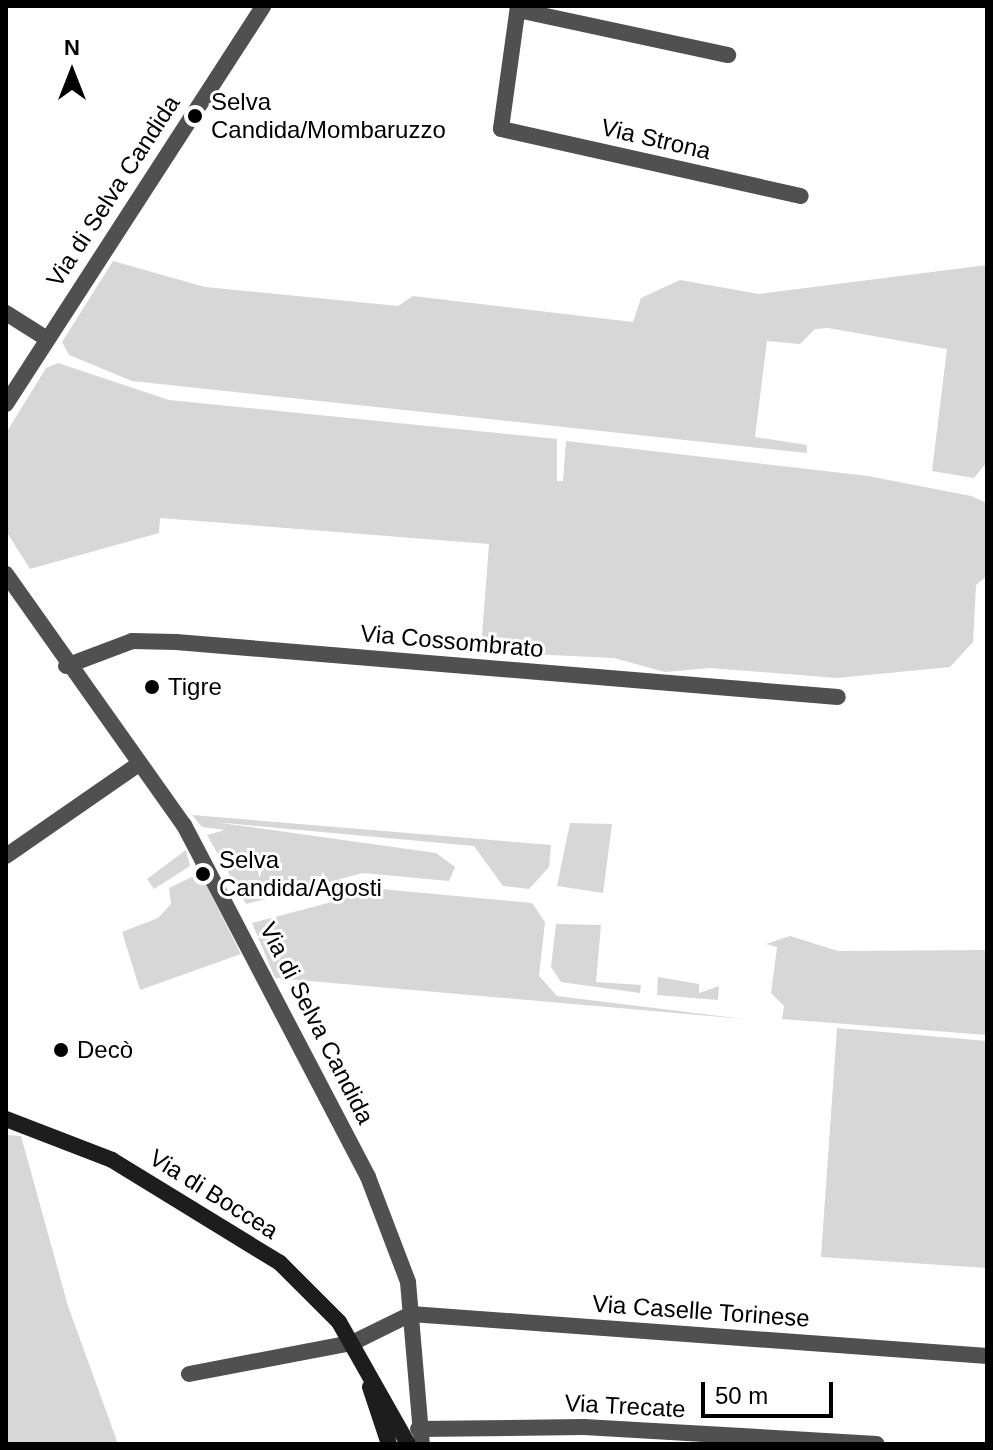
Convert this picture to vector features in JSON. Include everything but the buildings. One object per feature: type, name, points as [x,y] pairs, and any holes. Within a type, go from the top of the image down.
[{"type":"main road","name":"Via di Boccea","points":[[6,1119],[95,1151],[269,1255],[315,1294],[352,1343],[408,1444]]},
{"type":"main road","name":"Via di Boccea","points":[[361,1359],[389,1444]]},
{"type":"street","name":"Via di Selva Candida","points":[[6,404],[44,337],[263,6]]},
{"type":"street","points":[[518,8],[728,55]]},
{"type":"street","name":"Via Strona","points":[[518,8],[501,129],[801,196]]},
{"type":"street","points":[[6,313],[44,337]]},
{"type":"street","name":"Via di Selva Candida","points":[[6,574],[66,666],[139,764],[240,923],[368,1177],[398,1243],[411,1314],[420,1436]]},
{"type":"street","name":"Via Cossombrato","points":[[66,666],[110,646],[166,641],[838,697]]},
{"type":"street","points":[[6,856],[139,764]]},
{"type":"street","points":[[189,1374],[352,1343],[411,1314]]},
{"type":"street","name":"Via Caselle Torinese","points":[[411,1314],[987,1356]]},
{"type":"street","name":"Via Trecate","points":[[420,1436],[555,1426],[877,1444]]},
{"type":"shaded area","points":[[113,261],[205,287],[398,306],[413,296],[633,322],[641,298],[680,280],[759,294],[987,265],[987,462],[974,478],[932,471],[947,349],[828,328],[815,329],[800,344],[767,341],[755,437],[807,445],[807,453],[132,381],[69,355],[62,342]]},
{"type":"shaded area","points":[[58,363],[169,400],[557,439],[557,481],[563,481],[566,441],[868,476],[971,496],[987,503],[987,576],[976,585],[973,642],[950,667],[837,678],[710,668],[665,672],[614,658],[506,653],[481,649],[489,544],[160,518],[159,533],[30,569],[6,531],[6,433],[46,368]]},
{"type":"shaded area","points":[[192,815],[551,845],[549,867],[529,889],[503,886],[474,846],[214,822],[436,853],[455,867],[449,881],[363,873],[246,904],[207,835],[225,830],[202,827]]},
{"type":"shaded area","points":[[570,823],[612,824],[603,893],[557,886]]},
{"type":"shaded area","points":[[186,850],[190,866],[154,889],[147,879]]},
{"type":"shaded area","points":[[200,873],[241,954],[140,990],[122,932],[158,918],[171,904],[169,888]]},
{"type":"shaded area","points":[[381,889],[532,903],[545,922],[539,976],[557,996],[744,1019],[275,978],[252,923]]},
{"type":"shaded area","points":[[556,924],[601,925],[596,982],[641,985],[640,993],[561,982],[551,967]]},
{"type":"shaded area","points":[[790,936],[838,951],[987,950],[987,1035],[782,1019],[784,1006],[771,993],[777,947],[766,944]]},
{"type":"shaded area","points":[[658,977],[699,984],[699,993],[719,986],[718,1000],[657,995]]},
{"type":"shaded area","points":[[837,1028],[987,1041],[987,1268],[821,1257]]},
{"type":"shaded area","points":[[6,1135],[21,1136],[68,1306],[118,1444],[6,1444]]},
{"type":"place","name":"Selva Candida/Mombaruzzo","points":[[195,116]]},
{"type":"place","name":"Tigre","points":[[152,687]]},
{"type":"place","name":"Selva Candida/Agosti","points":[[203,874]]},
{"type":"place","name":"Decò","points":[[61,1050]]}]
